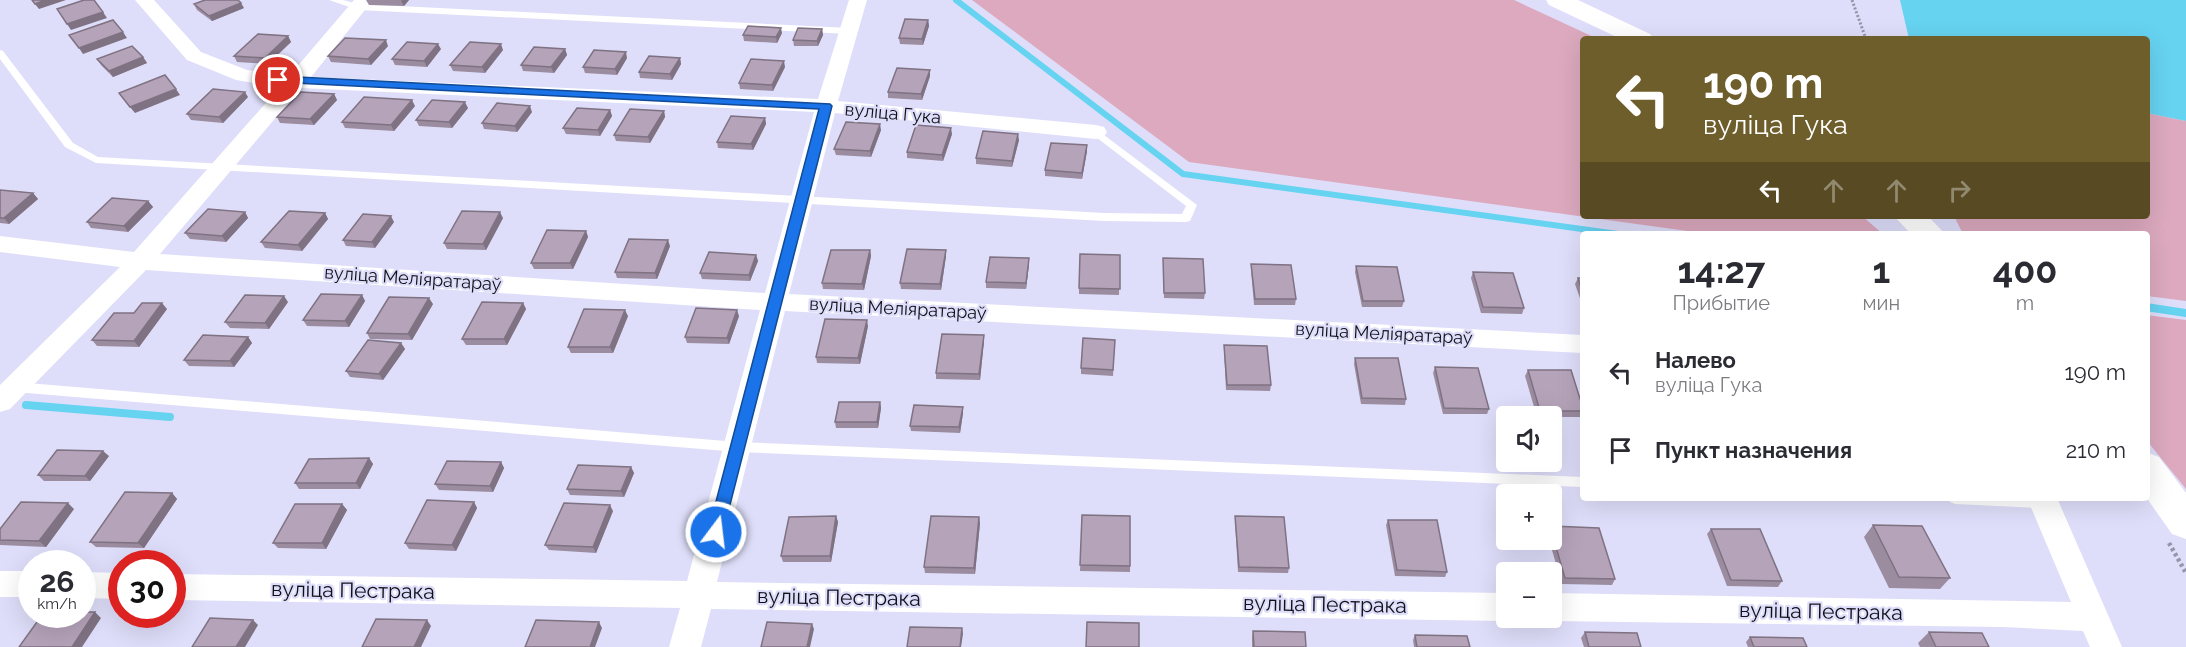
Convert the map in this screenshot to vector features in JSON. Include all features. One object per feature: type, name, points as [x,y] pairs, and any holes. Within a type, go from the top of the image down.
[{"type":"main road","points":[[1558,0],[1635,36]]},
{"type":"main road","points":[[1913,219],[1927,231]]},
{"type":"main road","points":[[2150,473],[2186,523]]},
{"type":"street","name":"вуліца Гука","points":[[144,0],[194,56],[243,76],[296,82],[826,106],[1096,132]]},
{"type":"street","points":[[686,647],[826,106],[858,0]]},
{"type":"street","points":[[7,394],[140,261],[226,165],[361,4]]},
{"type":"street","name":"вуліца Меліяратараў","points":[[0,244],[140,261],[774,302],[1580,344]]},
{"type":"street","points":[[2043,501],[2091,617],[2106,647]]},
{"type":"street","points":[[0,584],[18,584]]},
{"type":"street","name":"вуліца Пестрака","points":[[186,587],[1496,607]]},
{"type":"street","name":"вуліца Пестрака","points":[[1562,607],[2003,613],[2091,617]]},
{"type":"lane","points":[[333,0],[361,4],[850,31]]},
{"type":"lane","points":[[0,52],[69,146],[96,160],[226,165],[1104,217],[1186,218],[1192,205],[1096,132]]},
{"type":"lane","points":[[7,394],[738,447],[1580,482]]},
{"type":"path","points":[[1851,0],[1865,36]]},
{"type":"shaded area","points":[[972,0],[1514,0],[1592,36],[1580,36],[1580,216],[1189,162]]},
{"type":"shaded area","points":[[2150,114],[2186,121],[2186,301],[2150,296],[2150,231],[1962,231],[1956,219],[2150,219]]},
{"type":"shaded area","points":[[1601,219],[1866,219],[1880,231],[1687,231]]},
{"type":"shaded area","points":[[2150,316],[2186,320],[2186,489],[2150,445]]},
{"type":"water","points":[[1900,0],[2186,0],[2186,121],[2150,114],[2150,36],[1908,36]]},
{"type":"building","points":[[32,0],[45,0],[35,4]]},
{"type":"building","points":[[84,0],[94,0],[103,12],[67,24],[57,9]]},
{"type":"building","points":[[205,0],[238,0],[241,3],[209,16],[194,4]]},
{"type":"building","points":[[905,19],[928,20],[922,39],[899,38]]},
{"type":"building","points":[[113,20],[123,32],[79,48],[69,35]]},
{"type":"building","points":[[748,26],[781,28],[776,37],[743,35]]},
{"type":"building","points":[[798,28],[822,29],[817,41],[793,40]]},
{"type":"building","points":[[258,34],[288,36],[265,58],[234,56]]},
{"type":"building","points":[[345,38],[386,40],[368,59],[328,56]]},
{"type":"building","points":[[407,42],[438,44],[424,61],[392,59]]},
{"type":"building","points":[[470,42],[501,44],[482,67],[450,65]]},
{"type":"building","points":[[132,46],[143,57],[109,71],[97,59]]},
{"type":"building","points":[[534,47],[565,49],[551,67],[521,65]]},
{"type":"building","points":[[594,50],[626,52],[615,69],[583,67]]},
{"type":"building","points":[[649,56],[680,58],[670,74],[639,72]]},
{"type":"building","points":[[751,59],[784,61],[772,85],[739,83]]},
{"type":"building","points":[[897,68],[930,70],[921,94],[888,92]]},
{"type":"building","points":[[165,75],[176,89],[130,107],[119,93]]},
{"type":"building","points":[[213,89],[245,92],[219,117],[187,114]]},
{"type":"building","points":[[301,92],[334,94],[310,119],[277,117]]},
{"type":"building","points":[[364,97],[412,100],[391,125],[342,122]]},
{"type":"building","points":[[432,100],[465,102],[449,122],[416,120]]},
{"type":"building","points":[[497,103],[530,106],[515,126],[482,123]]},
{"type":"building","points":[[577,108],[610,110],[598,130],[563,128]]},
{"type":"building","points":[[630,109],[664,111],[648,137],[614,135]]},
{"type":"building","points":[[731,116],[765,118],[751,144],[717,142]]},
{"type":"building","points":[[846,122],[880,124],[870,151],[834,149]]},
{"type":"building","points":[[916,125],[951,128],[942,155],[907,152]]},
{"type":"building","points":[[983,131],[1018,134],[1012,161],[976,158]]},
{"type":"building","points":[[1051,143],[1087,145],[1082,173],[1045,170]]},
{"type":"building","points":[[0,190],[33,193],[4,218],[0,218]]},
{"type":"building","points":[[112,198],[148,201],[124,226],[87,222]]},
{"type":"building","points":[[208,209],[245,212],[222,236],[185,233]]},
{"type":"building","points":[[289,211],[325,213],[298,245],[261,242]]},
{"type":"building","points":[[462,211],[500,212],[483,244],[444,243]]},
{"type":"building","points":[[363,214],[391,216],[372,242],[343,240]]},
{"type":"building","points":[[547,230],[586,231],[570,263],[531,263]]},
{"type":"building","points":[[629,239],[668,240],[655,273],[615,272]]},
{"type":"building","points":[[907,249],[946,250],[940,284],[900,283]]},
{"type":"building","points":[[831,250],[870,250],[862,284],[822,283]]},
{"type":"building","points":[[709,252],[756,255],[749,275],[700,273]]},
{"type":"building","points":[[1080,254],[1120,255],[1120,289],[1079,288]]},
{"type":"building","points":[[990,257],[1029,258],[1026,283],[986,282]]},
{"type":"building","points":[[1163,258],[1203,259],[1205,293],[1164,293]]},
{"type":"building","points":[[1251,264],[1291,265],[1296,299],[1255,299]]},
{"type":"building","points":[[1356,266],[1397,267],[1404,301],[1363,301]]},
{"type":"building","points":[[1473,272],[1513,273],[1524,308],[1483,307]]},
{"type":"building","points":[[321,294],[362,295],[345,321],[303,320]]},
{"type":"building","points":[[245,295],[284,296],[265,323],[225,322]]},
{"type":"building","points":[[389,297],[429,298],[408,334],[367,333]]},
{"type":"building","points":[[482,302],[523,303],[504,339],[462,339]]},
{"type":"building","points":[[142,303],[162,303],[134,341],[92,340],[114,313],[134,313]]},
{"type":"building","points":[[696,308],[737,310],[727,338],[685,337]]},
{"type":"building","points":[[584,309],[625,310],[610,347],[568,347]]},
{"type":"building","points":[[825,319],[867,320],[858,358],[816,357]]},
{"type":"building","points":[[942,334],[984,335],[979,374],[936,373]]},
{"type":"building","points":[[203,335],[248,337],[230,361],[184,360]]},
{"type":"building","points":[[1083,338],[1115,340],[1113,370],[1081,368]]},
{"type":"building","points":[[368,340],[401,343],[379,374],[346,371]]},
{"type":"building","points":[[1224,345],[1267,346],[1271,385],[1227,385]]},
{"type":"building","points":[[1355,358],[1398,358],[1406,399],[1362,398]]},
{"type":"building","points":[[1435,367],[1478,368],[1489,409],[1444,408]]},
{"type":"building","points":[[1528,370],[1571,370],[1580,399],[1580,411],[1562,411],[1562,406],[1539,406]]},
{"type":"building","points":[[839,402],[880,402],[877,422],[835,422]]},
{"type":"building","points":[[914,405],[963,407],[959,427],[910,426]]},
{"type":"building","points":[[57,450],[103,451],[85,476],[38,475]]},
{"type":"building","points":[[369,458],[356,483],[295,483],[309,459]]},
{"type":"building","points":[[447,461],[501,462],[490,486],[435,484]]},
{"type":"building","points":[[578,465],[631,467],[621,491],[567,489]]},
{"type":"building","points":[[125,492],[172,493],[138,543],[90,542]]},
{"type":"building","points":[[427,500],[474,502],[452,545],[405,543]]},
{"type":"building","points":[[21,502],[68,503],[39,541],[0,540],[0,529]]},
{"type":"building","points":[[564,503],[610,505],[593,547],[545,545]]},
{"type":"building","points":[[295,504],[342,504],[322,543],[273,543]]},
{"type":"building","points":[[1082,515],[1130,516],[1130,566],[1080,565]]},
{"type":"building","points":[[836,516],[830,556],[781,556],[789,517]]},
{"type":"building","points":[[931,516],[979,517],[974,568],[924,567]]},
{"type":"building","points":[[1235,516],[1284,517],[1289,568],[1239,567]]},
{"type":"building","points":[[1388,520],[1437,520],[1447,572],[1397,570]]},
{"type":"building","points":[[1873,525],[1922,526],[1950,578],[1899,577]]},
{"type":"building","points":[[1562,526],[1599,528],[1615,579],[1565,578],[1557,550],[1562,550]]},
{"type":"building","points":[[1711,529],[1760,529],[1782,581],[1731,580]]},
{"type":"building","points":[[210,618],[253,620],[236,647],[192,647]]},
{"type":"building","points":[[376,619],[427,620],[414,647],[362,647]]},
{"type":"building","points":[[536,620],[599,622],[590,647],[525,647]]},
{"type":"building","points":[[767,622],[812,624],[807,647],[761,647]]},
{"type":"building","points":[[1087,622],[1139,623],[1139,647],[1086,647]]},
{"type":"building","points":[[910,627],[962,628],[960,647],[907,647]]},
{"type":"building","points":[[33,628],[84,628],[72,647],[19,647]]},
{"type":"building","points":[[1253,631],[1305,632],[1306,647],[1254,647]]},
{"type":"building","points":[[1585,632],[1637,633],[1641,647],[1589,647]]},
{"type":"building","points":[[1929,632],[1982,633],[1989,647],[1936,647]]},
{"type":"building","points":[[1415,635],[1467,636],[1470,647],[1417,647]]},
{"type":"building","points":[[1750,637],[1803,638],[1807,647],[1754,647]]},
{"type":"waterway","points":[[956,0],[1183,174],[1596,231]]},
{"type":"waterway","points":[[2150,308],[2186,313]]},
{"type":"waterway","points":[[26,405],[170,417]]},
{"type":"route","points":[[278,80],[826,106],[716,532]]}]
